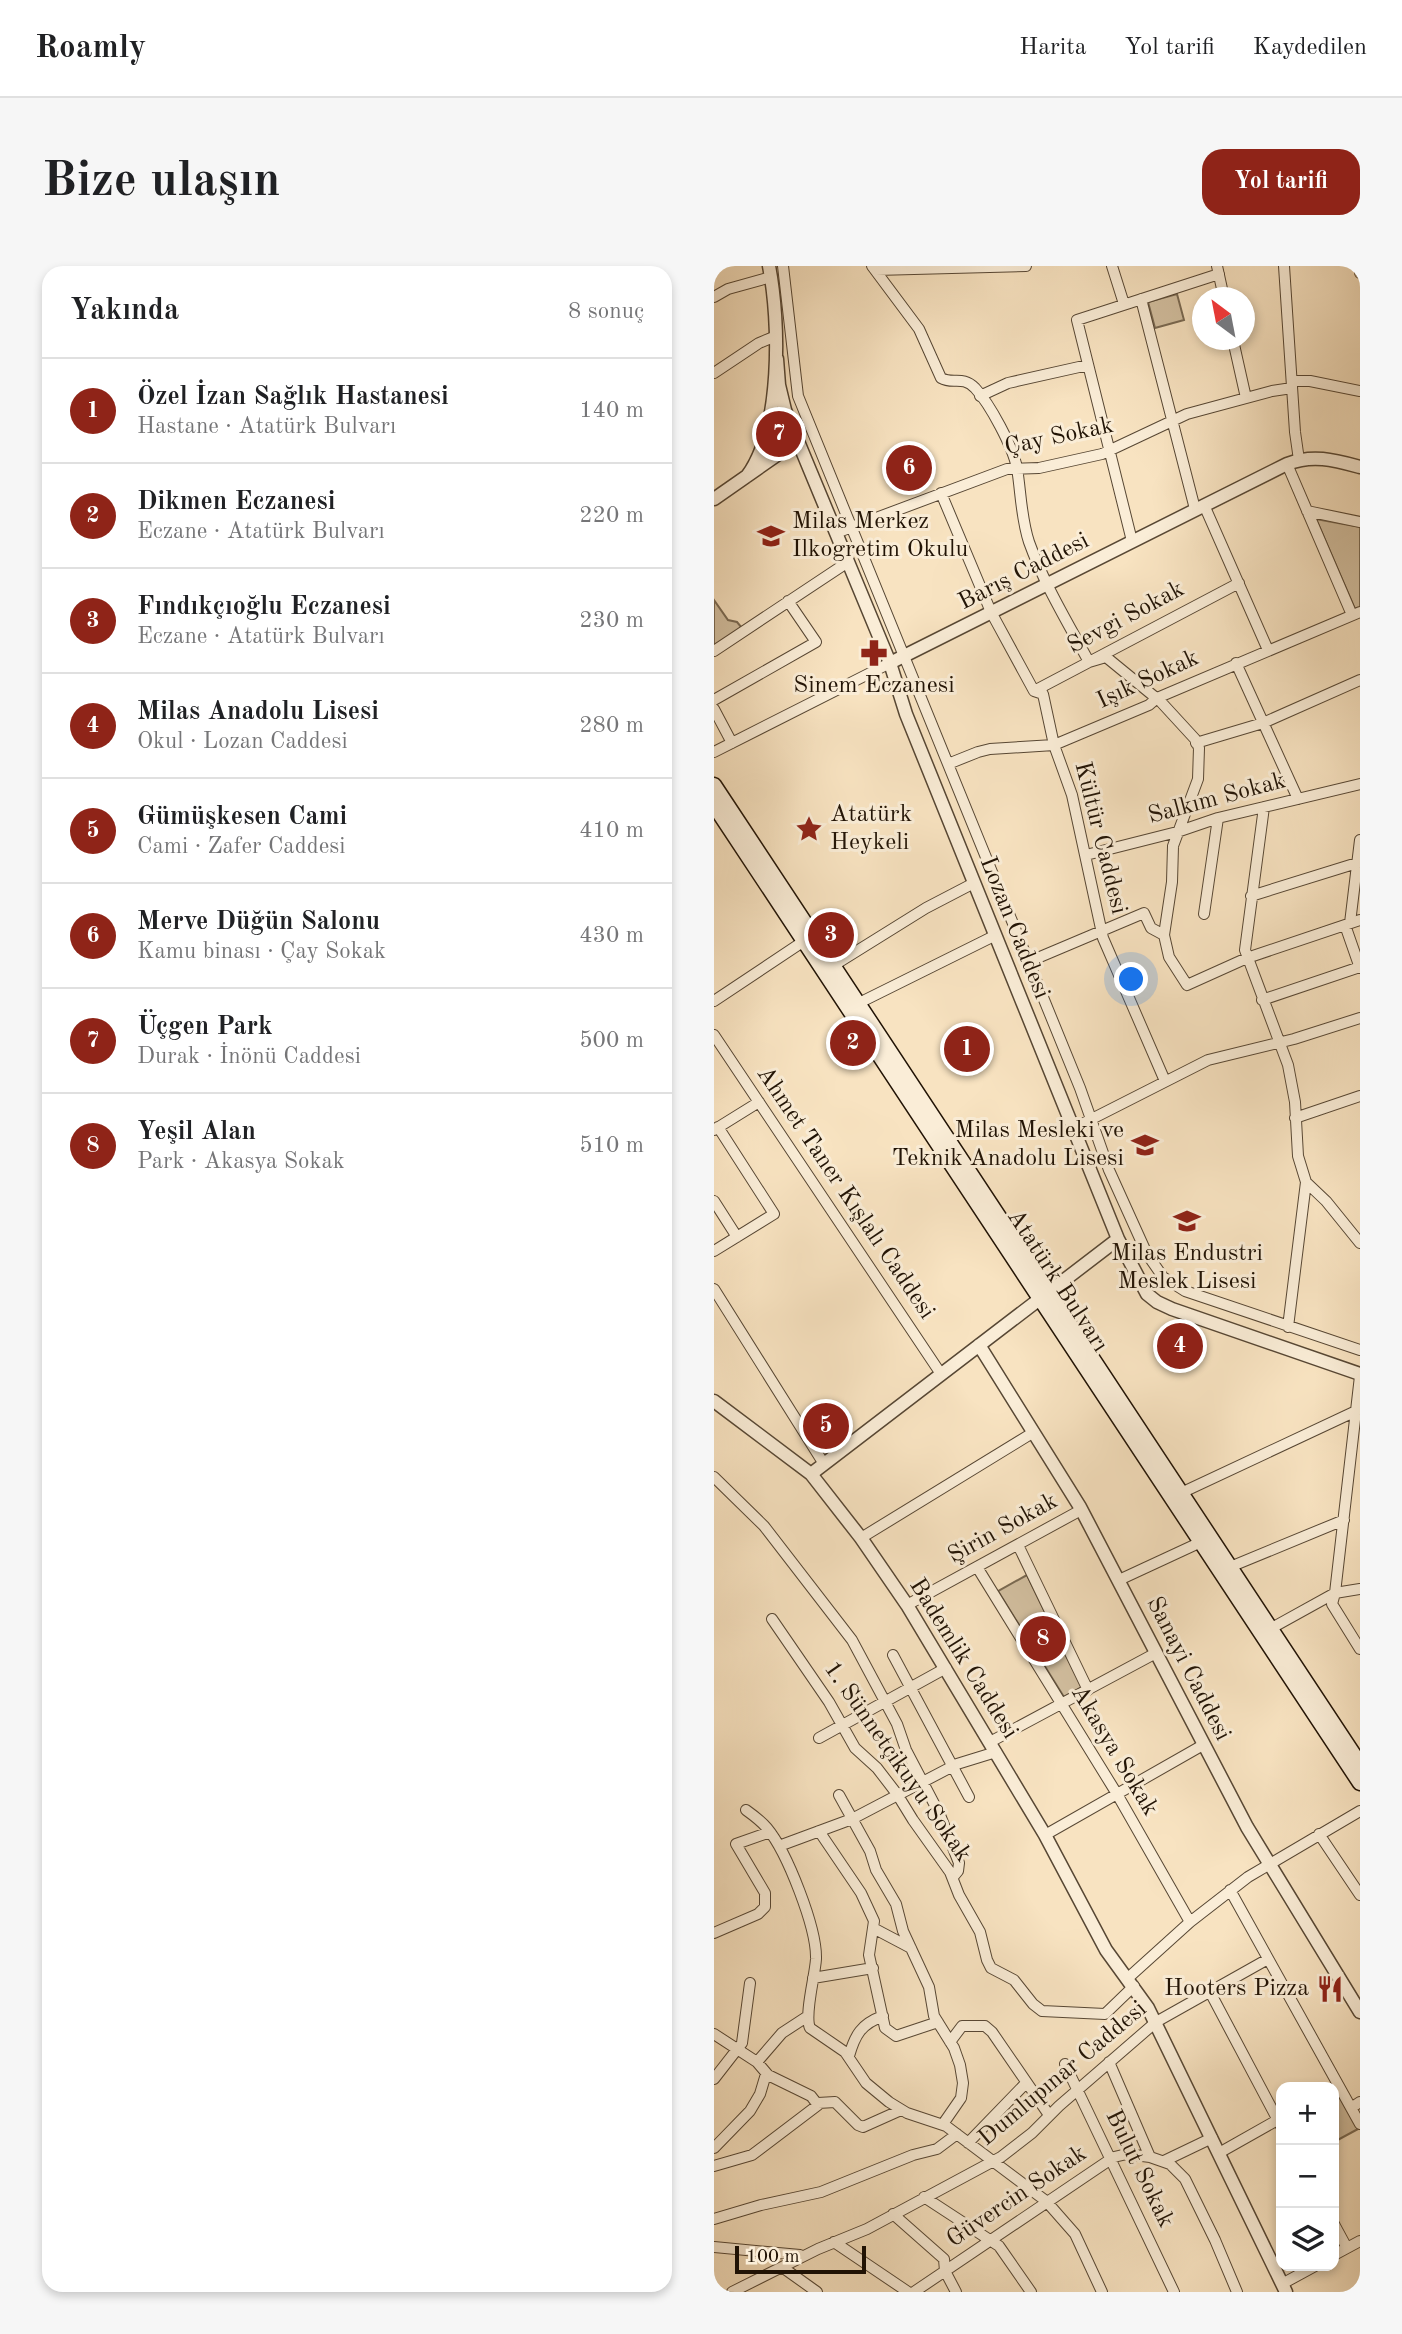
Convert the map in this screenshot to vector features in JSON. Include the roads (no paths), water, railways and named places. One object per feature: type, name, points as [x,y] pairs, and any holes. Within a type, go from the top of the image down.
[{"type":"main road","name":"Atatürk Bulvarı","points":[[714,785],[809,937]]},
{"type":"main road","name":"Atatürk Bulvarı","points":[[714,805],[830,968],[1360,1764]]},
{"type":"main road","name":"Atatürk Bulvarı","points":[[830,968],[859,1003],[1201,1542],[1360,1783]]},
{"type":"street","points":[[874,268],[1026,266]]},
{"type":"street","points":[[1112,266],[1124,304]]},
{"type":"street","points":[[1284,266],[1292,384],[1293,462],[1307,511],[1356,613]]},
{"type":"street","points":[[1360,266],[1360,273]]},
{"type":"street","points":[[783,267],[796,390],[1091,1119],[1104,1159],[1151,1262],[1163,1277],[1185,1291],[1360,1350]]},
{"type":"street","points":[[874,268],[919,329],[941,378],[968,382],[981,396],[1012,452],[1026,530],[1048,583],[1089,662],[1105,657],[1157,698],[1196,743],[1200,756],[1199,779],[1173,845],[1172,882],[1164,935],[1169,957],[1187,985],[1247,958],[1351,922]]},
{"type":"street","points":[[1132,541],[1077,320],[1218,270]]},
{"type":"street","points":[[714,297],[770,272],[777,359],[764,443],[758,460],[747,476]]},
{"type":"street","points":[[1141,299],[1172,420],[1199,507],[1239,583],[1268,650]]},
{"type":"street","points":[[714,373],[759,342],[776,336]]},
{"type":"street","points":[[1235,350],[1246,398]]},
{"type":"street","name":"Lozan Caddesi","points":[[777,359],[780,396],[797,441],[890,663],[906,714],[1072,1129],[1118,1239],[1143,1288],[1163,1305],[1360,1375]]},
{"type":"street","points":[[981,396],[1008,383],[1088,365]]},
{"type":"street","name":"Çay Sokak","points":[[836,533],[1007,469],[1039,468],[1110,451],[1172,420],[1292,384],[1310,381],[1360,391]]},
{"type":"street","points":[[714,499],[797,441]]},
{"type":"street","name":"Barış Caddesi","points":[[714,752],[1293,462],[1311,457],[1360,467]]},
{"type":"street","name":"Kültür Caddesi","points":[[941,493],[991,612],[1034,691],[1043,694],[1054,745],[1072,795],[1101,929],[1165,1081]]},
{"type":"street","points":[[1307,511],[1360,522]]},
{"type":"street","points":[[714,651],[848,562]]},
{"type":"street","name":"Sevgi Sokak","points":[[1034,691],[1239,583]]},
{"type":"street","points":[[714,700],[816,642],[788,601]]},
{"type":"street","name":"Işık Sokak","points":[[948,764],[990,749],[1054,745],[1145,707],[1157,698],[1236,663],[1356,613]]},
{"type":"street","points":[[1236,663],[1298,799]]},
{"type":"street","points":[[1196,743],[1263,723],[1360,680]]},
{"type":"street","points":[[714,709],[732,743]]},
{"type":"street","name":"Salkım Sokak","points":[[1086,855],[1177,832],[1218,818],[1360,784]]},
{"type":"street","points":[[1264,807],[1245,940],[1247,958],[1291,1077],[1298,1156],[1306,1182],[1288,1327]]},
{"type":"street","points":[[1204,914],[1218,818]]},
{"type":"street","points":[[1262,1000],[1360,968],[1351,922],[1360,840]]},
{"type":"street","points":[[1251,896],[1357,863]]},
{"type":"street","points":[[830,968],[926,908],[974,883]]},
{"type":"street","points":[[1028,962],[1144,913],[1152,928],[1164,935]]},
{"type":"street","points":[[859,1003],[994,936]]},
{"type":"street","points":[[714,1001],[809,937]]},
{"type":"street","points":[[1072,1129],[1208,1060],[1279,1043],[1360,1018]]},
{"type":"street","name":"Ahmet Taner Kışlalı Caddesi","points":[[714,1035],[941,1374]]},
{"type":"street","points":[[1296,1118],[1360,1096]]},
{"type":"street","points":[[714,1251],[774,1214],[716,1129],[759,1102]]},
{"type":"street","points":[[1306,1182],[1326,1201],[1360,1243]]},
{"type":"street","points":[[714,1201],[737,1237]]},
{"type":"street","points":[[811,1474],[1118,1239]]},
{"type":"street","points":[[714,1289],[824,1464]]},
{"type":"street","name":"Sanayi Caddesi","points":[[979,1345],[1082,1510],[1203,1745],[1269,1864],[1360,2012]]},
{"type":"street","points":[[1360,1375],[1332,1604],[1360,1649]]},
{"type":"street","name":"Bademlik Caddesi","points":[[714,1401],[811,1474],[861,1538],[907,1605],[1045,1835],[1096,1933],[1156,2022],[1284,2288]]},
{"type":"street","points":[[1181,1493],[1356,1411]]},
{"type":"street","points":[[861,1538],[1034,1432]]},
{"type":"street","points":[[714,1477],[772,1536],[852,1640],[886,1701],[906,1750],[940,1815],[958,1857],[959,1867],[953,1877]]},
{"type":"street","name":"Şirin Sokak","points":[[907,1605],[1082,1510]]},
{"type":"street","points":[[1230,1567],[1344,1520]]},
{"type":"street","points":[[1119,1580],[1201,1542]]},
{"type":"street","name":"Akasya Sokak","points":[[1018,1545],[1088,1689]]},
{"type":"street","name":"Akasya Sokak","points":[[977,1567],[1117,1794],[1190,1922]]},
{"type":"street","points":[[1270,1629],[1335,1593],[1360,1589]]},
{"type":"street","name":"1. Sünnetçikuyu Sokak","points":[[772,1619],[858,1752],[877,1768],[897,1794],[953,1877],[959,1895],[980,1932],[988,1965],[1014,1980],[1042,2011],[1105,2014],[1131,1982],[1190,1922],[1269,1864],[1360,1811]]},
{"type":"street","points":[[779,1846],[852,1819],[993,1747],[1088,1689],[1156,1653]]},
{"type":"street","points":[[894,1655],[969,1797]]},
{"type":"street","points":[[819,1738],[946,1668]]},
{"type":"street","points":[[1045,1835],[1203,1745]]},
{"type":"street","points":[[839,1795],[896,1904],[911,1948],[927,1981],[932,2008],[960,2065],[963,2091],[957,2106],[943,2124]]},
{"type":"street","points":[[746,1810],[770,1832],[779,1846],[813,1933],[816,1951],[808,2015],[808,2024],[813,2031],[849,2056],[866,2083],[901,2110],[943,2124],[1046,2201],[1075,2234],[1102,2292]]},
{"type":"street","points":[[819,1831],[860,1893],[874,1921],[875,1929],[869,1948],[886,2028],[896,2036],[938,2022]]},
{"type":"street","points":[[714,1933],[758,1914],[765,1908],[765,1893],[736,1844],[770,1832]]},
{"type":"street","points":[[1319,1834],[1360,1895]]},
{"type":"street","points":[[1230,1891],[1333,2082]]},
{"type":"street","points":[[875,1929],[911,1948]]},
{"type":"street","name":"Dumlupınar Caddesi","points":[[732,2292],[804,2255],[857,2234],[994,2161],[1032,2133],[1077,2089],[1156,2022],[1268,1959]]},
{"type":"street","points":[[813,1978],[873,1968]]},
{"type":"street","points":[[714,2079],[739,2049],[743,2038],[750,1983]]},
{"type":"street","points":[[1210,1992],[1276,2114]]},
{"type":"street","points":[[757,2062],[782,2033],[808,2015]]},
{"type":"street","points":[[849,2056],[854,2039],[862,2027],[883,2016]]},
{"type":"street","points":[[950,2042],[962,2026],[985,2026],[996,2037],[1049,2115]]},
{"type":"street","points":[[714,2034],[757,2062],[766,2074],[810,2095],[818,2103],[835,2102],[858,2125],[863,2127],[901,2110]]},
{"type":"street","points":[[1109,2062],[1150,2157]]},
{"type":"street","name":"Bulut Sokak","points":[[1065,2064],[1174,2292]]},
{"type":"street","points":[[714,2147],[750,2111],[760,2094],[766,2074]]},
{"type":"street","points":[[968,2143],[1026,2083]]},
{"type":"street","points":[[1339,2090],[1355,2105],[1360,2124]]},
{"type":"street","points":[[714,2166],[752,2155],[814,2110],[818,2103]]},
{"type":"street","points":[[1219,2153],[1276,2123]]},
{"type":"street","points":[[714,2218],[821,2192],[913,2155],[937,2149],[957,2134]]},
{"type":"street","points":[[1164,2161],[1212,2138]]},
{"type":"street","name":"Güvercin Sokak","points":[[911,2292],[1112,2158],[1127,2154],[1164,2161]]},
{"type":"street","points":[[1164,2161],[1177,2169],[1187,2183],[1233,2291]]},
{"type":"street","points":[[924,2197],[999,2246],[1031,2292]]},
{"type":"street","points":[[893,2214],[944,2259],[945,2271],[956,2292]]},
{"type":"street","points":[[1339,2233],[1347,2248]]},
{"type":"street","points":[[1339,2252],[1360,2241]]},
{"type":"street","points":[[834,2242],[911,2292]]},
{"type":"street","points":[[714,2247],[804,2255]]},
{"type":"street","points":[[782,2267],[817,2292]]},
{"type":"street","points":[[1284,2288],[1308,2271]]},
{"type":"place","name":"Üçgen Park","points":[[779,434]]},
{"type":"place","name":"Merve Düğün Salonu","points":[[909,468]]},
{"type":"place","name":"Milas Merkez Ilkogretim Okulu","points":[[771,536]]},
{"type":"place","name":"Sinem Eczanesi","points":[[874,653]]},
{"type":"place","name":"Atatürk Heykeli","points":[[809,829]]},
{"type":"place","name":"Fındıkçıoğlu Eczanesi","points":[[831,935]]},
{"type":"place","name":"Dikmen Eczanesi","points":[[853,1043]]},
{"type":"place","name":"Özel İzan Sağlık Hastanesi","points":[[967,1049]]},
{"type":"place","name":"Milas Mesleki ve Teknik Anadolu Lisesi","points":[[1145,1145]]},
{"type":"place","name":"Milas Endustri Meslek Lisesi","points":[[1187,1221]]},
{"type":"place","name":"Milas Anadolu Lisesi","points":[[1180,1346]]},
{"type":"place","name":"Gümüşkesen Cami","points":[[826,1426]]},
{"type":"place","name":"Yeşil Alan","points":[[1043,1639]]},
{"type":"place","name":"Hooters Pizza","points":[[1330,1989]]}]
